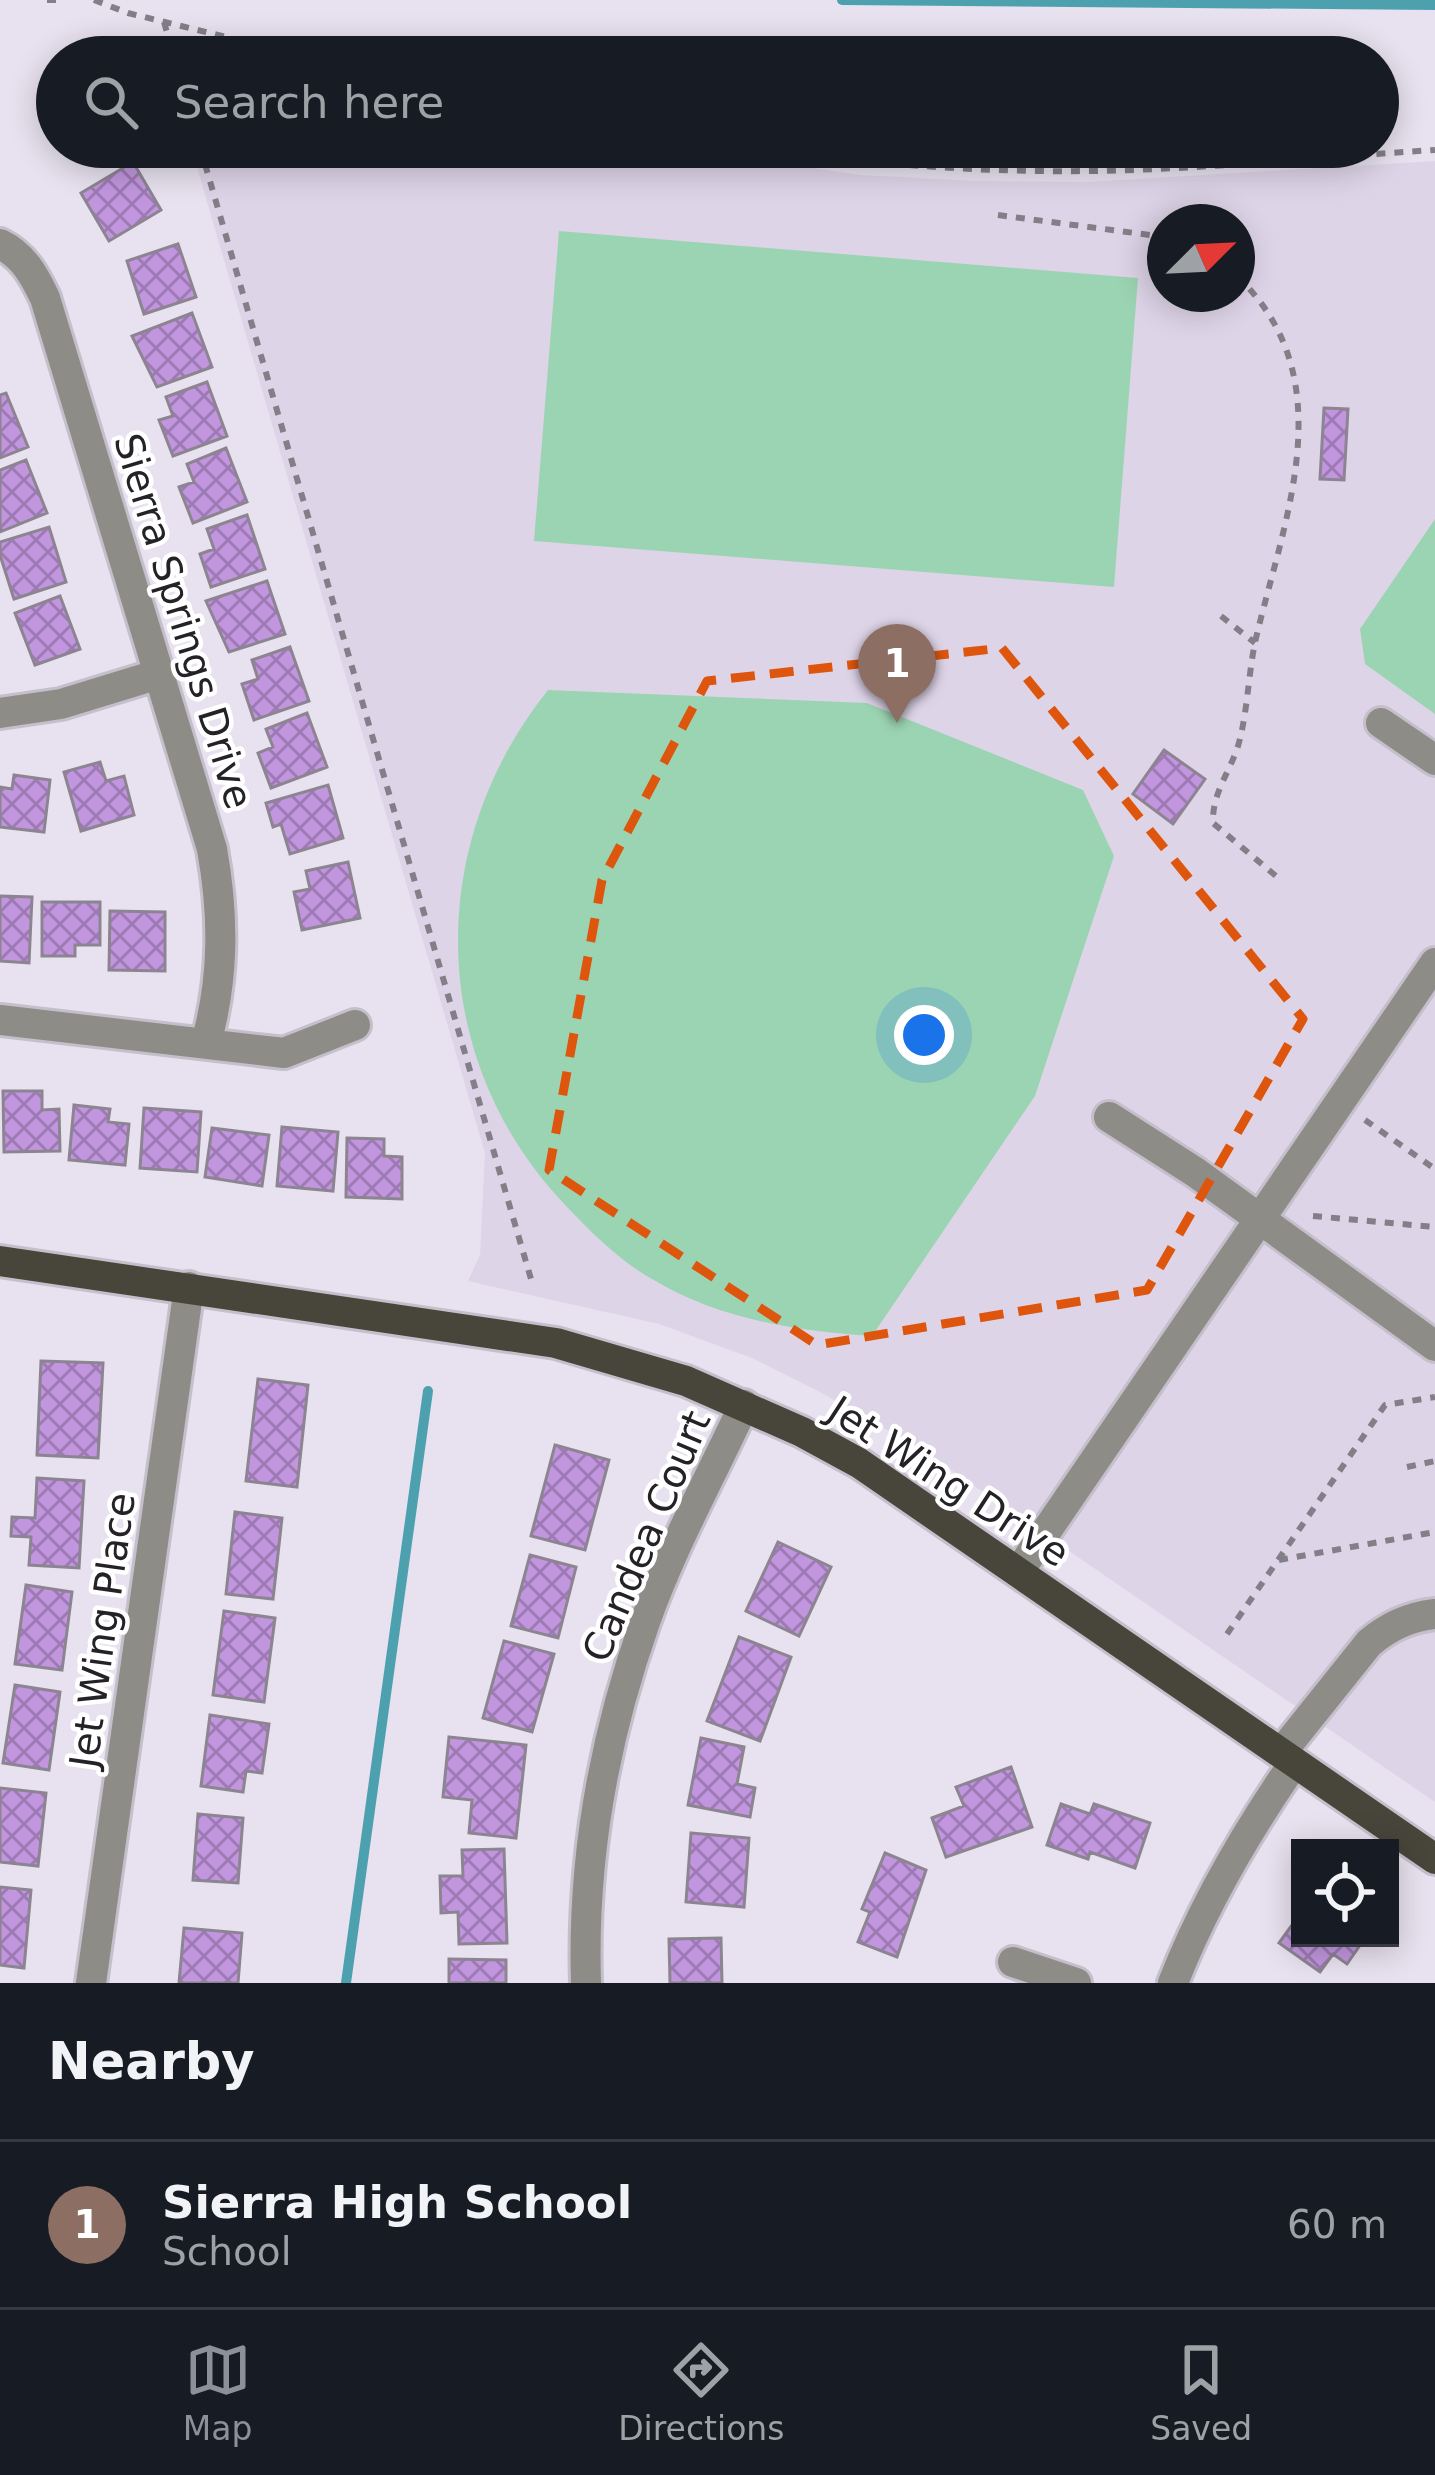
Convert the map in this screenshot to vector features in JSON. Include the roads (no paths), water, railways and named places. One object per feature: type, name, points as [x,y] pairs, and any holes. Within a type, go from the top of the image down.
[{"type":"main road","name":"Jet Wing Drive","points":[[0,1261],[556,1343],[630,1362],[744,1405],[859,1463],[1435,1859]]},
{"type":"street","name":"Sierra Springs Drive","points":[[0,244],[15,252],[33,273],[45,298],[212,849],[222,916],[219,992],[206,1043]]},
{"type":"street","points":[[0,713],[61,704],[159,674]]},
{"type":"street","points":[[1381,723],[1435,760]]},
{"type":"street","points":[[1019,1571],[1435,963]]},
{"type":"street","points":[[0,1020],[284,1053],[355,1025]]},
{"type":"street","points":[[1109,1117],[1196,1172],[1435,1346]]},
{"type":"street","name":"Jet Wing Place","points":[[91,1983],[189,1287]]},
{"type":"street","name":"Candea Court","points":[[586,1983],[584,1931],[596,1807],[626,1684],[646,1618],[744,1405]]},
{"type":"street","points":[[1172,1983],[1189,1942],[1288,1758],[1369,1643],[1385,1629],[1435,1614]]},
{"type":"street","points":[[1013,1962],[1076,1983]]},
{"type":"waterway","points":[[842,0],[1435,5]]},
{"type":"waterway","points":[[346,1983],[428,1391]]},
{"type":"place","name":"Sierra High School","points":[[897,723]]}]
